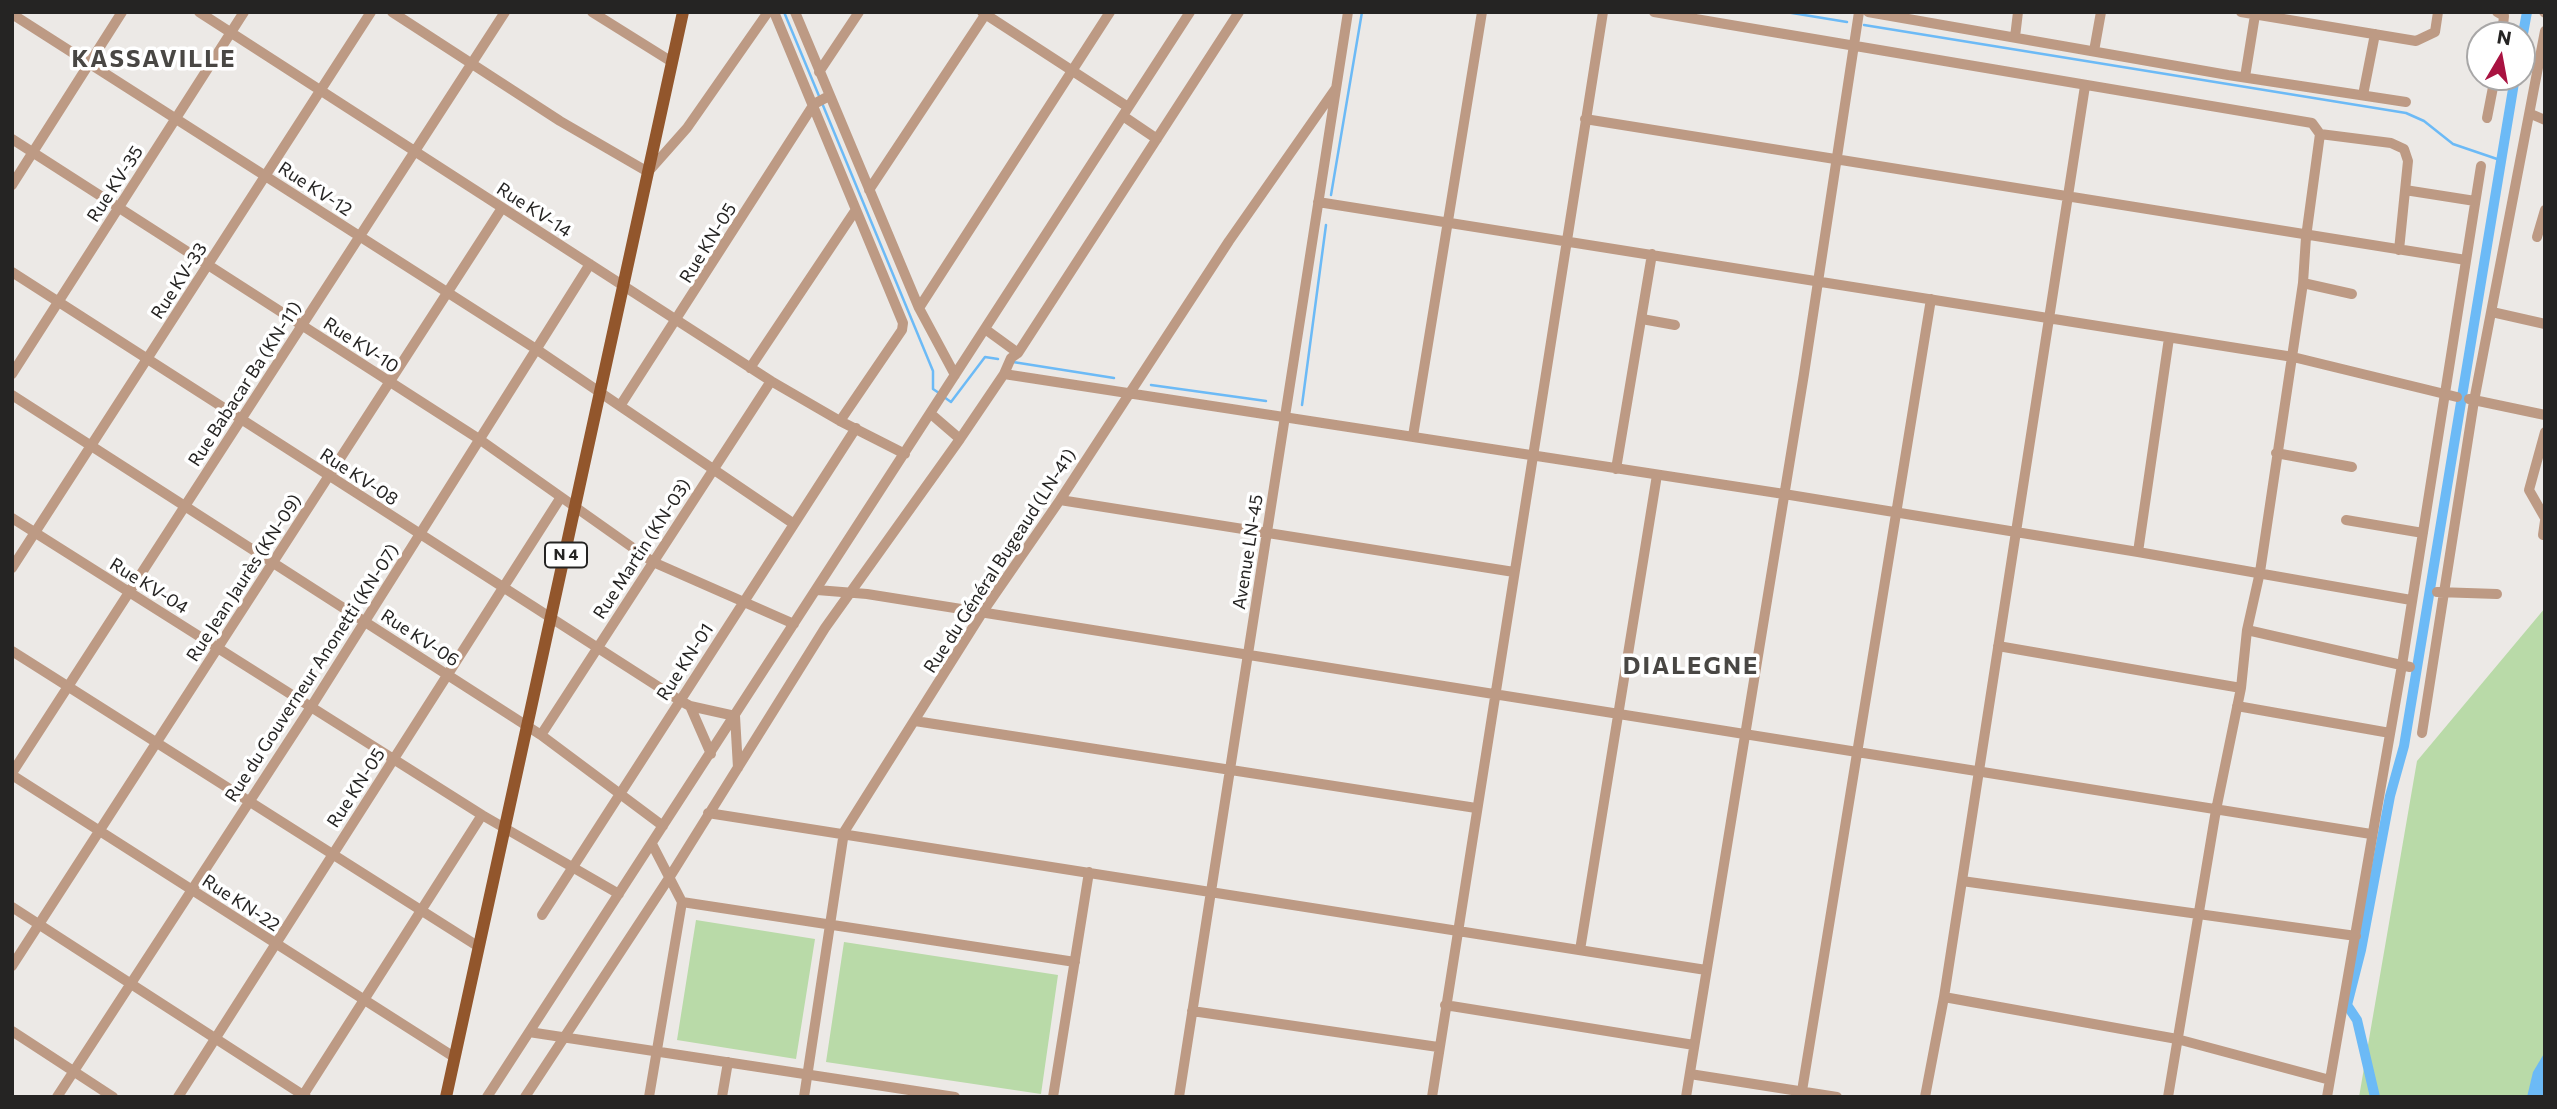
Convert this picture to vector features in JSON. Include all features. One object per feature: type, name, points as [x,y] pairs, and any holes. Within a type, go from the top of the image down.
[{"type":"main road","name":"N 4","points":[[446,1097],[504,827],[529,727],[683,12]]},
{"type":"street","points":[[12,185],[122,12]]},
{"type":"street","name":"Rue KV-14","points":[[199,12],[750,368],[840,421],[905,454]]},
{"type":"street","name":"Rue KV-35","points":[[12,373],[244,12]]},
{"type":"street","name":"Rue KV-33","points":[[12,568],[371,12]]},
{"type":"street","points":[[392,12],[472,65],[648,172],[687,128],[768,12]]},
{"type":"street","name":"Rue Babacar Ba (KN-11)","points":[[12,774],[505,12]]},
{"type":"street","points":[[593,12],[672,62]]},
{"type":"street","points":[[774,12],[821,100],[833,129],[855,211],[903,323],[902,330],[840,421]]},
{"type":"street","points":[[819,72],[859,12]]},
{"type":"street","points":[[919,308],[1110,12]]},
{"type":"street","points":[[487,1097],[1190,12]]},
{"type":"street","points":[[524,1097],[669,878],[825,628],[1004,374],[1011,358],[1018,353],[1240,12]]},
{"type":"street","name":"Avenue LN-45","points":[[1179,1097],[1348,12]]},
{"type":"street","points":[[1413,436],[1482,12]]},
{"type":"street","points":[[1432,1097],[1603,12]]},
{"type":"street","points":[[1654,12],[2312,123],[2320,134],[2293,357],[2276,453],[2260,572],[2247,630],[2241,688],[2216,810],[2168,1097]]},
{"type":"street","points":[[1686,1097],[1859,12]]},
{"type":"street","points":[[1868,12],[2406,102]]},
{"type":"street","points":[[2015,37],[2018,12]]},
{"type":"street","points":[[2094,51],[2101,12]]},
{"type":"street","points":[[2241,12],[2423,40],[2435,32],[2438,12]]},
{"type":"street","points":[[869,190],[985,13],[1072,70],[1126,111],[1157,139]]},
{"type":"street","name":"Rue KV-12","points":[[12,14],[536,349],[712,471],[794,524]]},
{"type":"street","points":[[798,14],[819,72],[821,100],[833,129],[869,190],[919,308],[956,375]]},
{"type":"street","points":[[2245,77],[2255,15]]},
{"type":"street","points":[[2422,733],[2428,670],[2471,400],[2531,114],[2545,31]]},
{"type":"street","points":[[2364,95],[2375,34]]},
{"type":"street","points":[[1925,1097],[1944,997],[2085,86]]},
{"type":"street","name":"Rue du Général Bugeaud (LN-41)","points":[[804,1097],[844,832],[982,612],[1336,88]]},
{"type":"street","points":[[2487,118],[2492,91]]},
{"type":"street","name":"Rue KN-05","points":[[620,406],[821,100]]},
{"type":"street","points":[[2531,114],[2545,120]]},
{"type":"street","points":[[1585,119],[2306,237],[2466,260]]},
{"type":"street","points":[[2320,134],[2400,145],[2407,162],[2399,250]]},
{"type":"street","name":"Rue KV-10","points":[[12,139],[479,439],[653,562],[741,604],[794,624]]},
{"type":"street","points":[[2327,1097],[2371,834],[2406,666],[2423,533],[2452,395],[2466,260],[2481,166]]},
{"type":"street","points":[[2405,190],[2475,201]]},
{"type":"street","points":[[1318,202],[1817,279],[2293,357],[2452,395]]},
{"type":"street","name":"Rue Jean Jaurès (KN-09)","points":[[12,965],[502,208]]},
{"type":"street","points":[[2537,237],[2545,210]]},
{"type":"street","points":[[750,368],[855,211]]},
{"type":"street","points":[[1616,469],[1653,254]]},
{"type":"street","name":"Rue du Gouverneur Anonetti (KN-07)","points":[[57,1097],[311,707],[590,264]]},
{"type":"street","name":"Rue KV-08","points":[[12,272],[551,621],[679,700],[690,706],[735,716]]},
{"type":"street","points":[[2303,283],[2352,295]]},
{"type":"street","points":[[1802,1093],[1931,299]]},
{"type":"street","points":[[2491,312],[2545,324]]},
{"type":"street","points":[[1642,319],[1675,325]]},
{"type":"street","points":[[985,329],[1018,353]]},
{"type":"street","points":[[2138,552],[2169,338]]},
{"type":"street","points":[[1004,374],[1130,391],[1784,494],[2260,572],[2415,593]]},
{"type":"street","name":"Rue Martin (KN-03)","points":[[541,735],[771,381]]},
{"type":"street","name":"Rue KV-06","points":[[12,395],[529,727],[663,826]]},
{"type":"street","points":[[2471,400],[2545,415]]},
{"type":"street","points":[[931,414],[960,439]]},
{"type":"street","name":"Rue KN-01","points":[[542,915],[856,428]]},
{"type":"street","points":[[2543,535],[2545,519],[2529,490],[2545,432]]},
{"type":"street","points":[[2276,453],[2352,467]]},
{"type":"street","points":[[1580,950],[1657,475]]},
{"type":"street","name":"Rue KN-05","points":[[178,1097],[561,497]]},
{"type":"street","points":[[1060,500],[1514,572]]},
{"type":"street","name":"Rue KV-04","points":[[12,518],[482,815],[619,894]]},
{"type":"street","points":[[2346,520],[2423,533]]},
{"type":"street","points":[[817,590],[852,592],[982,612],[2371,834]]},
{"type":"street","points":[[2441,592],[2497,594]]},
{"type":"street","points":[[2247,630],[2406,666]]},
{"type":"street","points":[[1998,646],[2241,688]]},
{"type":"street","points":[[12,651],[479,947]]},
{"type":"street","points":[[690,706],[711,754]]},
{"type":"street","points":[[2237,706],[2390,733]]},
{"type":"street","points":[[735,716],[738,768]]},
{"type":"street","points":[[915,721],[1229,772],[1476,808]]},
{"type":"street","name":"Rue KN-22","points":[[12,774],[454,1057]]},
{"type":"street","points":[[708,813],[844,832],[1706,971]]},
{"type":"street","points":[[12,907],[304,1096],[482,815]]},
{"type":"street","points":[[649,1097],[682,902],[652,844]]},
{"type":"street","points":[[1053,1097],[1089,872]]},
{"type":"street","points":[[1962,881],[2198,917],[2356,936]]},
{"type":"street","points":[[682,902],[1075,962]]},
{"type":"street","points":[[1944,997],[2177,1039],[2330,1080]]},
{"type":"street","points":[[1445,1005],[1694,1045]]},
{"type":"street","points":[[1192,1011],[1438,1047]]},
{"type":"street","points":[[12,1031],[113,1097]]},
{"type":"street","points":[[529,1032],[955,1097]]},
{"type":"street","points":[[722,1097],[727,1062]]},
{"type":"street","points":[[1690,1074],[1837,1097]]},
{"type":"green space","points":[[2545,608],[2545,1097],[2359,1097],[2417,761]]},
{"type":"green space","points":[[696,920],[815,939],[796,1059],[677,1040]]},
{"type":"green space","points":[[844,942],[1058,975],[1041,1094],[826,1062]]},
{"type":"water","points":[[2545,1052],[2545,1097],[2527,1097],[2533,1072]]},
{"type":"waterway","points":[[784,12],[819,96]]},
{"type":"waterway","points":[[1331,195],[1362,12]]},
{"type":"waterway","points":[[1786,12],[1847,22]]},
{"type":"waterway","points":[[2525,21],[2527,12]]},
{"type":"waterway","points":[[1864,25],[2406,113],[2424,121],[2453,144],[2500,160]]},
{"type":"waterway","points":[[2375,1097],[2357,1020],[2347,1005],[2361,950],[2390,796],[2404,746],[2513,91]]},
{"type":"waterway","points":[[822,103],[933,371],[933,389],[939,393]]},
{"type":"waterway","points":[[1302,405],[1326,225]]},
{"type":"waterway","points":[[944,397],[951,402],[985,357],[998,359]]},
{"type":"waterway","points":[[1013,362],[1114,378]]},
{"type":"waterway","points":[[1151,385],[1266,401]]},
{"type":"district","name":"KASSAVILLE","points":[[154,59]]},
{"type":"district","name":"DIALEGNE","points":[[1691,666]]}]
